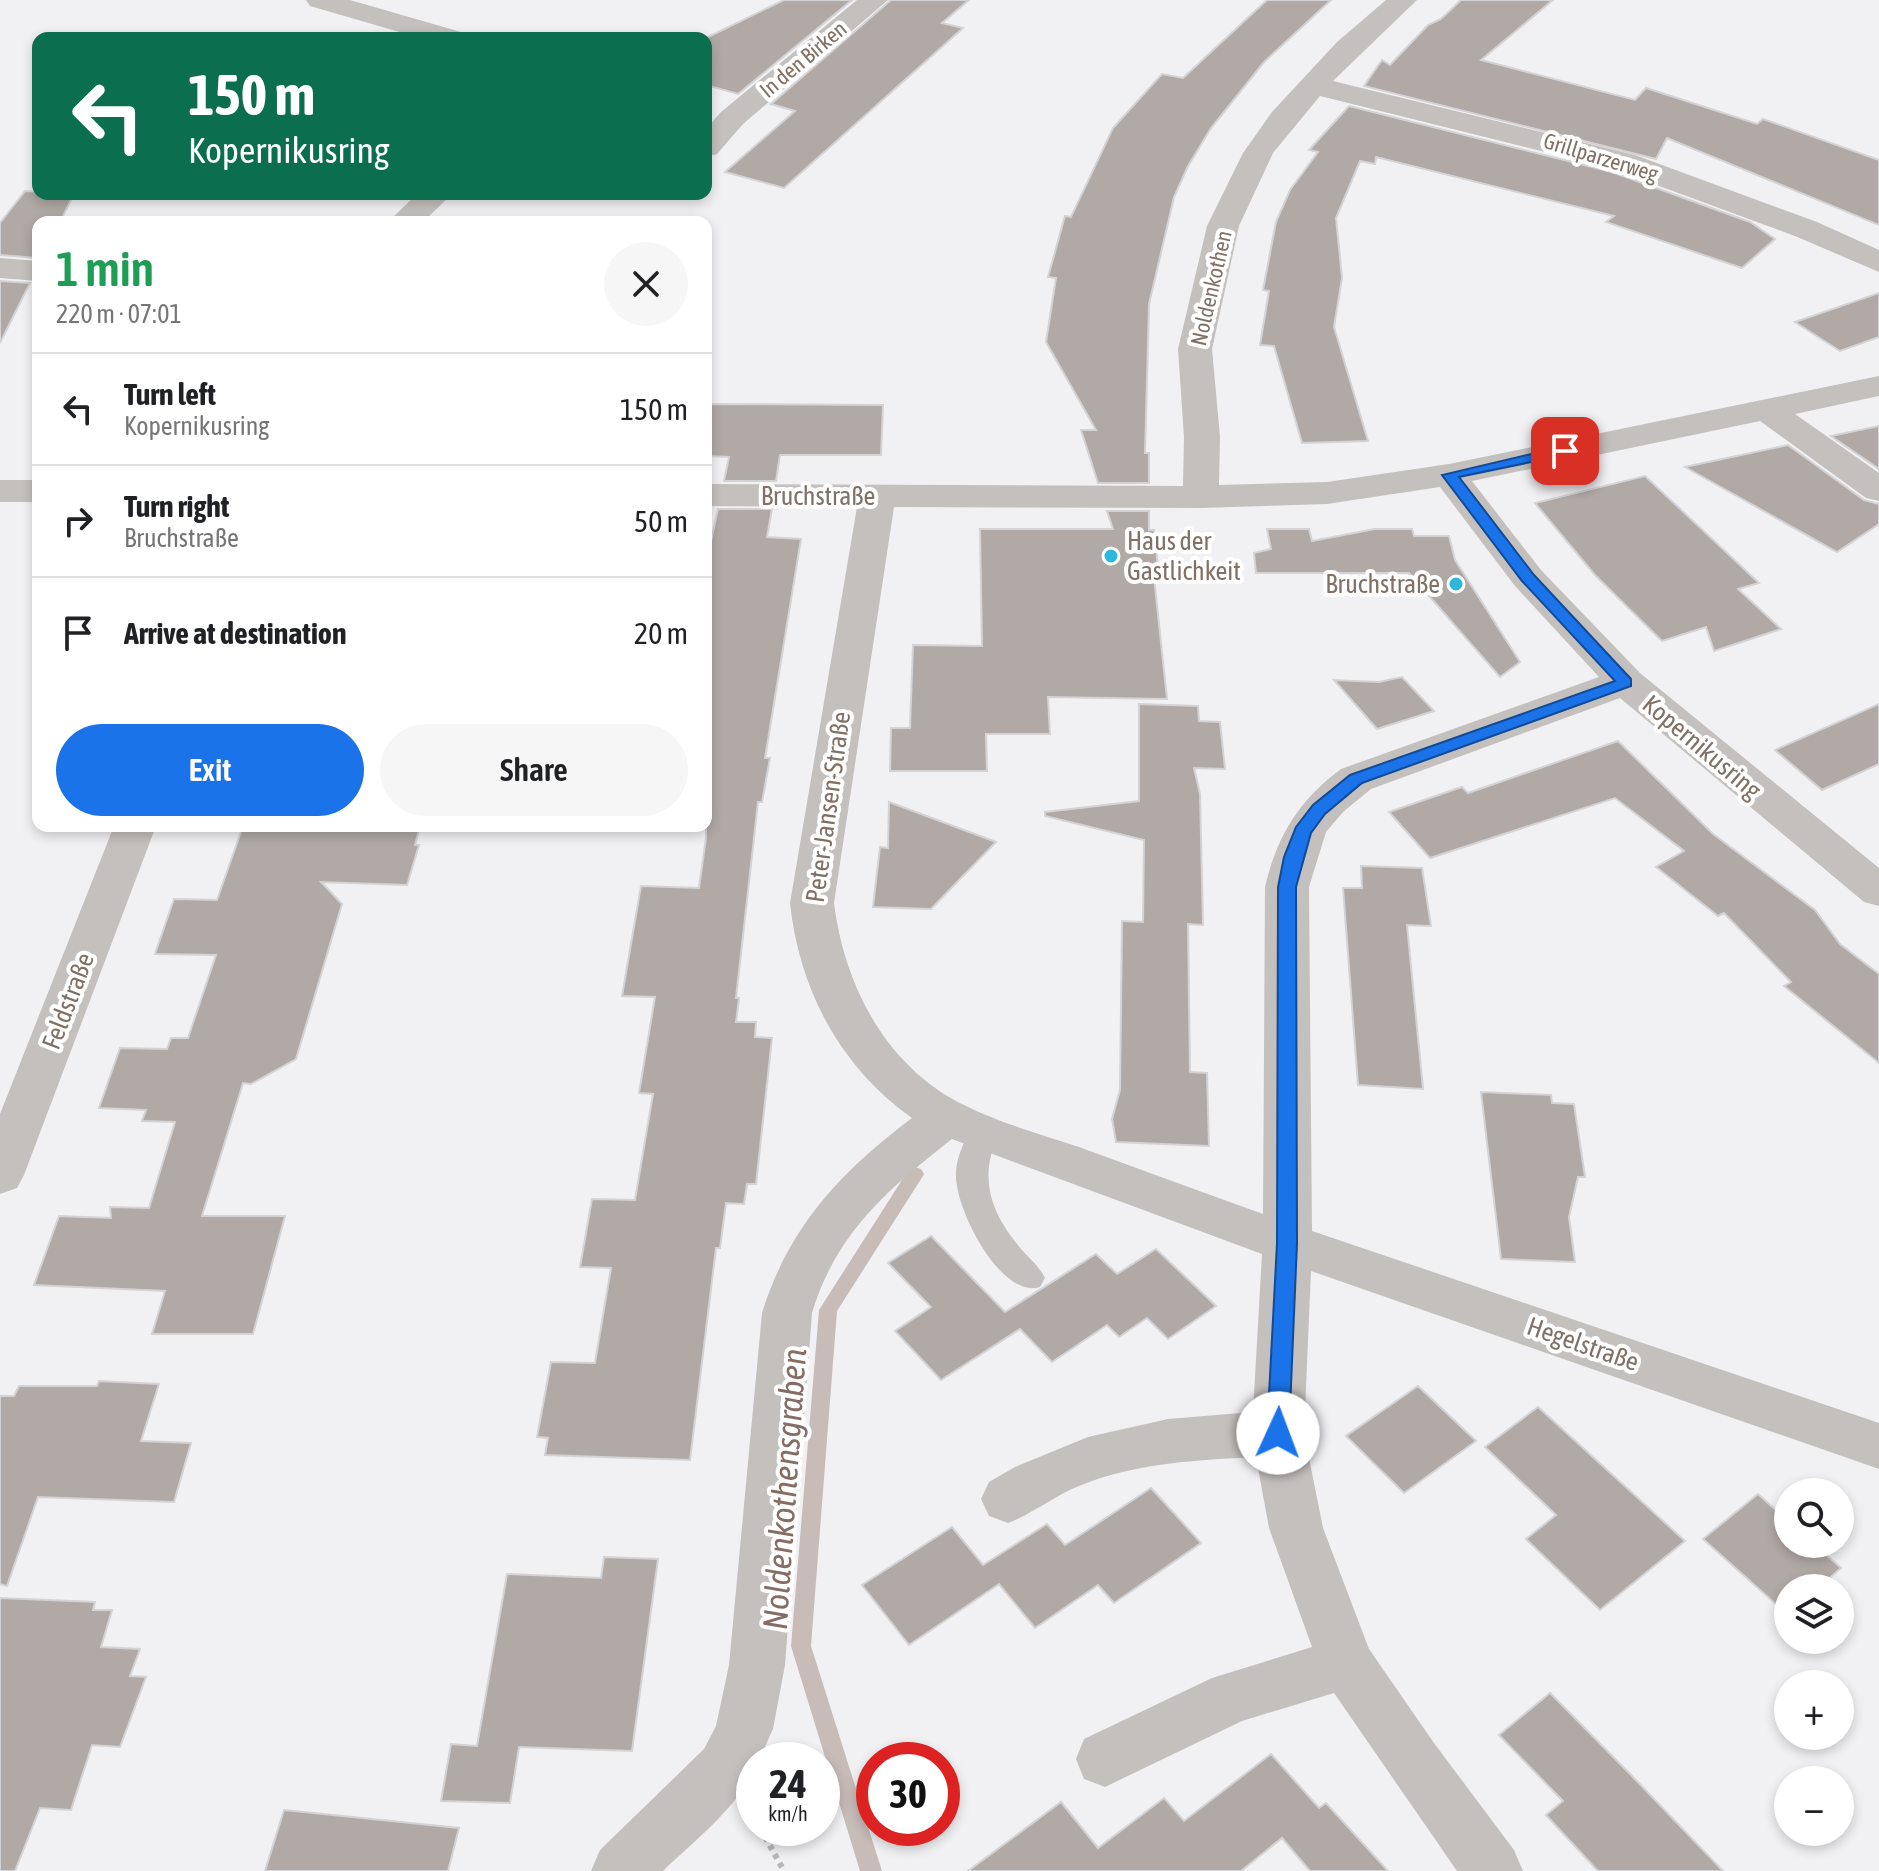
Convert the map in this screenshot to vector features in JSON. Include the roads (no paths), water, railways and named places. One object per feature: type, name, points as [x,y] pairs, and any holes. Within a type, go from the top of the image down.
[{"type":"street","points":[[320,0],[430,32]]},
{"type":"street","name":"In den Birken","points":[[719,114],[874,0]]},
{"type":"street","name":"Noldenkothen","points":[[1201,497],[1202,437],[1195,349],[1223,226],[1258,153],[1312,85],[1347,48],[1403,0]]},
{"type":"street","name":"Grillparzerweg","points":[[1312,85],[1624,162],[1806,229],[1879,262]]},
{"type":"street","points":[[411,216],[429,200]]},
{"type":"street","points":[[0,268],[32,271]]},
{"type":"street","name":"Bruchstraße","points":[[712,495],[1201,497],[1327,493],[1449,475],[1879,386]]},
{"type":"street","points":[[1766,409],[1879,490]]},
{"type":"street","name":"Kopernikusring","points":[[1449,475],[1528,578],[1626,682],[1879,891]]},
{"type":"street","points":[[0,491],[32,491]]},
{"type":"street","name":"Peter-Jansen-Straße","points":[[877,497],[812,903],[813,940],[825,979],[873,1057],[922,1103],[965,1126],[1287,1243]]},
{"type":"street","points":[[1493,1871],[1413,1763],[1346,1663],[1296,1528],[1278,1433],[1287,1243],[1287,887],[1302,832],[1338,792],[1373,772],[1626,682]]},
{"type":"street","name":"Feldstraße","points":[[0,1175],[133,832]]},
{"type":"street","points":[[621,1871],[725,1769],[744,1729],[757,1665],[787,1313],[794,1280],[835,1211],[882,1167],[965,1126]]},
{"type":"street","name":"Hegelstraße","points":[[1287,1243],[1879,1446]]},
{"type":"street","points":[[1008,1499],[1059,1470],[1111,1452],[1174,1439],[1278,1433]]},
{"type":"street","points":[[1105,1759],[1144,1737],[1232,1697],[1346,1663]]},
{"type":"lane","points":[[965,1126],[973,1150],[969,1170],[973,1197],[983,1224],[994,1241],[1029,1278]]},
{"type":"waterway","name":"Noldenkothensgraben","points":[[871,1871],[801,1646],[828,1310],[915,1174]]},
{"type":"place","name":"Haus der Gastlichkeit","points":[[1111,556]]},
{"type":"place","name":"Bruchstraße","points":[[1456,584]]}]
